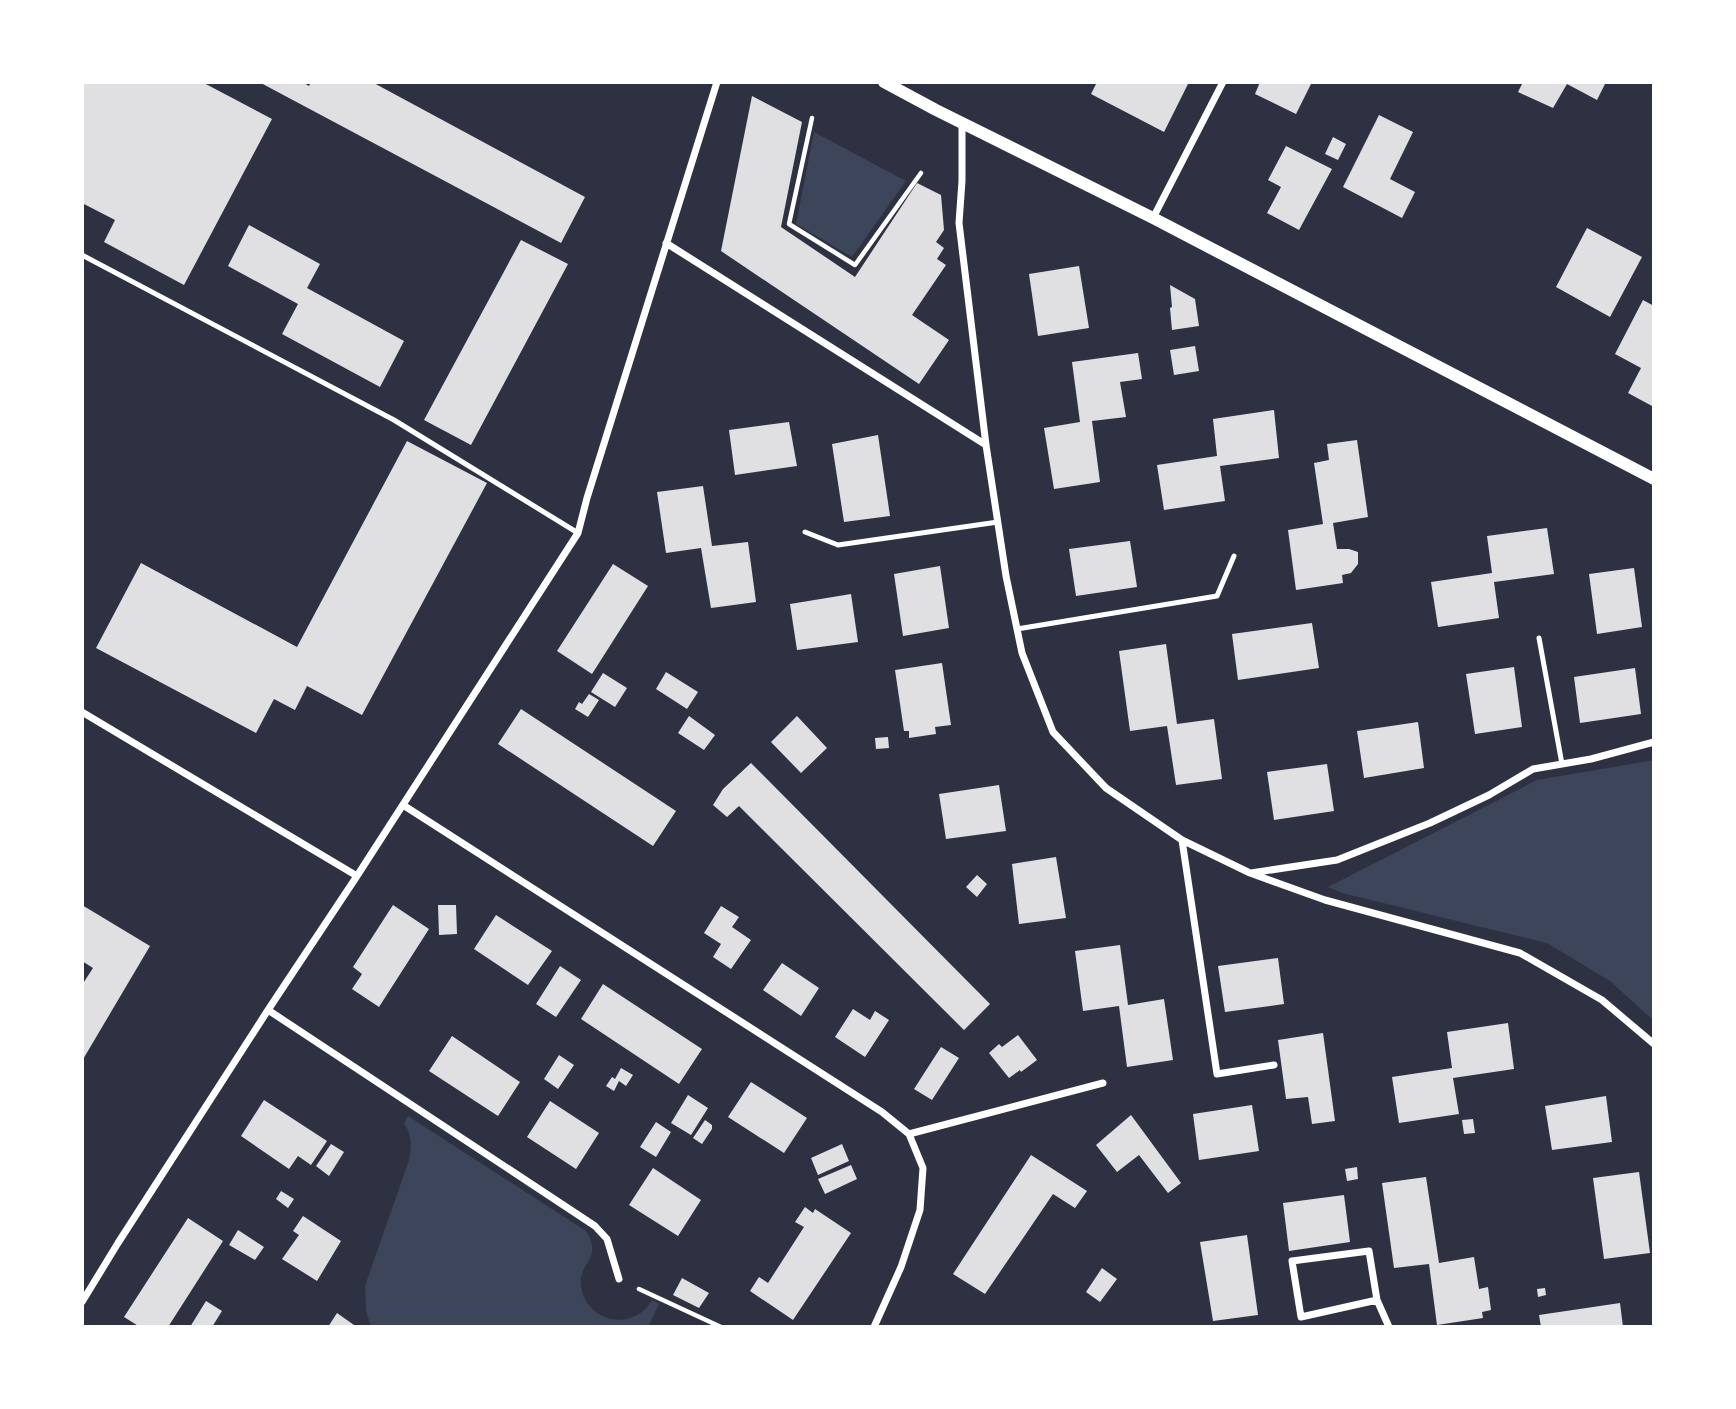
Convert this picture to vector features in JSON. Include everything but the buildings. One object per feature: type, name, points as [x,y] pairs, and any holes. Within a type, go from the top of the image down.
[{"type":"street","points":[[82,1302],[578,533],[717,82]]},
{"type":"street","points":[[884,82],[1153,218],[1654,479]]},
{"type":"street","points":[[1153,218],[1223,82]]},
{"type":"street","points":[[962,122],[959,223],[986,445],[1006,576],[1022,653],[1053,732],[1106,789],[1182,840],[1250,873],[1325,900],[1520,953],[1602,1000],[1654,1044]]},
{"type":"street","points":[[666,243],[986,445]]},
{"type":"street","points":[[82,712],[357,876]]},
{"type":"street","points":[[1250,873],[1337,860],[1430,823],[1489,795],[1533,769],[1591,760],[1654,742]]},
{"type":"street","points":[[403,805],[882,1112],[909,1134],[923,1168],[920,1210],[901,1267],[874,1327]]},
{"type":"street","points":[[1182,840],[1217,1074],[1273,1065]]},
{"type":"street","points":[[268,1010],[595,1226],[607,1239],[619,1279]]},
{"type":"street","points":[[909,1134],[1103,1083]]},
{"type":"street","points":[[1377,1300],[1301,1317],[1292,1261],[1369,1251],[1377,1300],[1389,1327]]},
{"type":"lane","points":[[82,255],[394,420],[578,533]]},
{"type":"lane","points":[[804,532],[838,545],[998,523]]},
{"type":"lane","points":[[1017,629],[1217,596],[1234,556]]},
{"type":"lane","points":[[1539,638],[1562,764]]},
{"type":"path","points":[[812,118],[789,225],[855,265],[921,173]]},
{"type":"path","points":[[619,1279],[721,1327]]},
{"type":"shaded area","points":[[814,132],[906,181],[852,257],[796,224]]},
{"type":"shaded area","points":[[1654,760],[1654,1021],[1610,981],[1547,943],[1342,893],[1328,887],[1537,780]]},
{"type":"shaded area","points":[[408,1116],[586,1231],[592,1246],[590,1258],[581,1277],[587,1303],[600,1314],[617,1320],[638,1315],[652,1300],[659,1304],[648,1327],[371,1327],[366,1311],[365,1286],[409,1160],[410,1137],[404,1124]]}]
